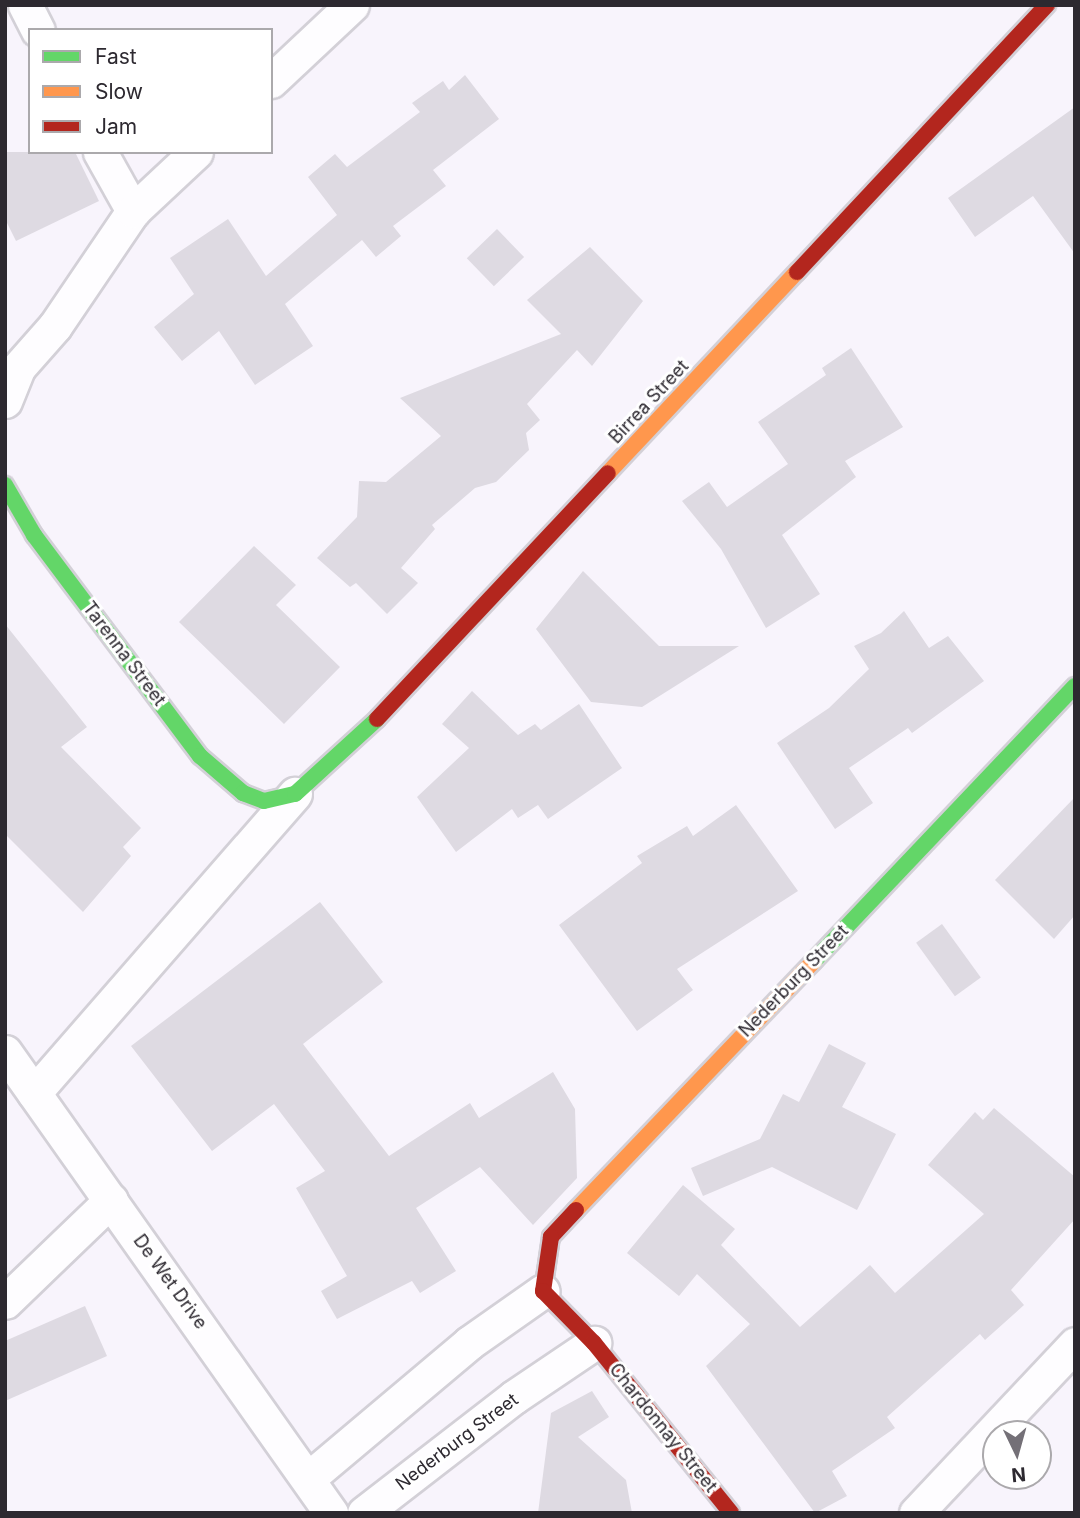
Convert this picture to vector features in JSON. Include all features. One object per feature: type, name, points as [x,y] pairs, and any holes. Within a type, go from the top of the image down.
[{"type":"street","points":[[25,5],[37,28]]},
{"type":"street","points":[[273,79],[352,5]]},
{"type":"street","name":"Birrea Street","points":[[279,798],[347,751],[1047,5]]},
{"type":"street","points":[[101,154],[133,211]]},
{"type":"street","points":[[5,401],[18,368],[55,327],[133,211],[194,154]]},
{"type":"street","name":"Tarenna Street","points":[[5,485],[34,535],[200,756],[243,793],[279,798]]},
{"type":"street","name":"Nederburg Street","points":[[543,1291],[551,1237],[1075,686]]},
{"type":"street","points":[[34,1093],[279,798]]},
{"type":"street","name":"De Wet Drive","points":[[5,1052],[310,1477],[331,1513]]},
{"type":"street","points":[[5,1301],[111,1200]]},
{"type":"street","points":[[310,1477],[470,1343],[543,1291],[594,1343]]},
{"type":"street","name":"Nederburg Street","points":[[364,1513],[514,1397],[594,1343]]},
{"type":"street","name":"Chardonnay Street","points":[[594,1343],[731,1513]]},
{"type":"street","points":[[916,1513],[1075,1344]]},
{"type":"building","points":[[465,75],[499,119],[433,170],[446,186],[393,226],[401,236],[376,257],[362,240],[285,304],[313,346],[255,385],[219,331],[182,361],[154,327],[194,294],[170,258],[228,219],[266,276],[337,215],[308,177],[335,154],[347,167],[420,112],[412,103],[443,81],[449,90]]},
{"type":"building","points":[[1075,107],[1075,254],[1033,196],[975,237],[948,198]]},
{"type":"building","points":[[5,152],[76,154],[99,201],[16,241],[5,219]]},
{"type":"building","points":[[497,229],[524,257],[494,286],[467,258]]},
{"type":"building","points":[[590,247],[643,301],[592,366],[577,350],[527,404],[540,420],[526,433],[529,450],[496,482],[475,488],[432,525],[435,529],[401,568],[418,583],[387,614],[356,583],[350,587],[317,558],[357,517],[359,481],[386,482],[441,436],[400,398],[561,334],[527,300]]},
{"type":"building","points":[[851,348],[903,427],[845,461],[856,477],[782,535],[820,594],[766,628],[721,549],[682,501],[709,482],[727,507],[788,464],[758,422],[826,375],[822,368]]},
{"type":"building","points":[[254,546],[296,585],[276,605],[340,667],[284,724],[179,622]]},
{"type":"building","points":[[583,571],[659,646],[739,646],[642,707],[591,702],[536,629]]},
{"type":"building","points":[[904,611],[929,648],[948,636],[984,681],[912,733],[908,728],[849,768],[873,803],[835,829],[777,743],[829,708],[869,669],[854,646],[881,633]]},
{"type":"building","points":[[5,624],[87,727],[61,747],[141,828],[123,847],[131,856],[83,912],[5,834]]},
{"type":"building","points":[[472,691],[518,735],[535,724],[541,730],[579,704],[622,768],[548,819],[538,805],[518,818],[512,809],[456,852],[417,797],[469,748],[442,724]]},
{"type":"building","points":[[1075,797],[1075,915],[1054,939],[995,880]]},
{"type":"building","points":[[736,805],[798,891],[677,969],[693,990],[637,1031],[559,925],[642,863],[637,856],[687,826],[693,836]]},
{"type":"building","points":[[320,902],[383,982],[303,1044],[389,1156],[470,1103],[479,1118],[553,1072],[575,1109],[577,1178],[533,1225],[480,1167],[416,1208],[456,1271],[420,1293],[412,1281],[337,1319],[321,1291],[347,1276],[296,1188],[325,1171],[274,1104],[212,1151],[131,1046]]},
{"type":"building","points":[[942,924],[981,977],[955,996],[916,943]]},
{"type":"building","points":[[829,1044],[866,1063],[842,1107],[896,1134],[857,1210],[772,1167],[703,1196],[691,1168],[760,1139],[783,1094],[799,1102]]},
{"type":"building","points":[[994,1108],[1075,1177],[1075,1219],[1011,1290],[1024,1305],[985,1340],[980,1334],[887,1417],[895,1428],[832,1471],[847,1496],[815,1513],[706,1366],[750,1324],[697,1274],[679,1296],[627,1253],[683,1185],[735,1229],[721,1245],[800,1327],[870,1265],[895,1293],[984,1214],[928,1165],[975,1112],[983,1120]]},
{"type":"building","points":[[85,1306],[107,1356],[5,1401],[5,1341]]},
{"type":"building","points":[[592,1391],[609,1417],[578,1437],[626,1480],[632,1513],[538,1513],[551,1413]]},
{"type":"traffic: fast","points":[[5,485],[34,535],[200,756],[243,793],[264,801],[295,794],[377,719]]},
{"type":"traffic: fast","points":[[814,961],[1075,686]]},
{"type":"traffic: slow","points":[[608,473],[797,272]]},
{"type":"traffic: slow","points":[[576,1210],[814,961]]},
{"type":"traffic: jam","points":[[797,272],[1047,5]]},
{"type":"traffic: jam","points":[[377,719],[608,473]]},
{"type":"traffic: jam","points":[[576,1210],[551,1237],[543,1291],[594,1343],[731,1513]]}]
